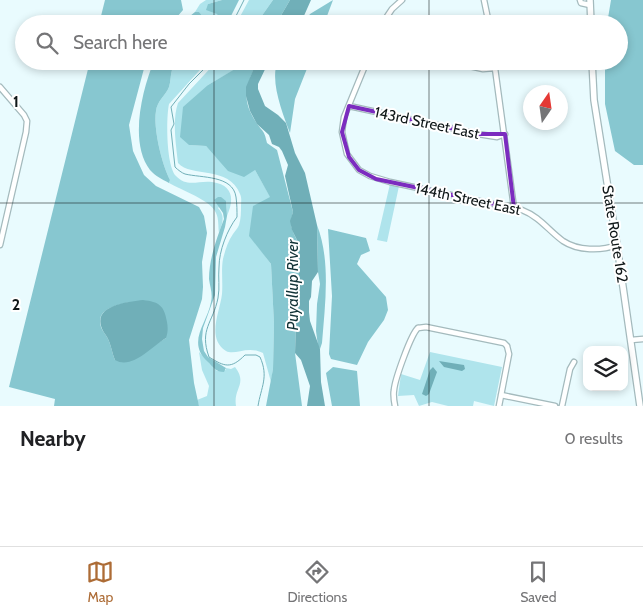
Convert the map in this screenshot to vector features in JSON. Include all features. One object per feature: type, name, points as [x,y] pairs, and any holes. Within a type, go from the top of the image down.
[{"type":"main road","points":[[590,2],[591,15]]},
{"type":"main road","name":"State Route 162","points":[[592,70],[594,100],[640,406]]},
{"type":"street","points":[[388,15],[402,0]]},
{"type":"street","points":[[484,0],[487,15]]},
{"type":"street","points":[[580,0],[584,5],[590,2]]},
{"type":"street","points":[[349,106],[363,70]]},
{"type":"street","points":[[495,70],[514,208]]},
{"type":"street","points":[[0,87],[22,112],[26,121],[26,132],[0,245]]},
{"type":"street","name":"143rd Street East","points":[[349,106],[478,134],[492,136],[505,134]]},
{"type":"street","name":"144th Street East","points":[[349,106],[344,117],[342,132],[347,154],[359,170],[376,179],[514,208],[536,216],[563,240],[574,246],[599,248],[617,245]]},
{"type":"street","points":[[395,406],[394,390],[399,371],[417,326],[510,344],[499,406]]},
{"type":"street","points":[[631,340],[643,339]]},
{"type":"street","points":[[562,406],[570,370],[574,362]]},
{"type":"street","points":[[501,395],[555,406]]},
{"type":"highlighted area","points":[[349,106],[478,134],[505,134],[514,208],[376,179],[359,170],[349,157],[342,132]]},
{"type":"shaded area","points":[[105,0],[181,0],[183,10],[179,15],[101,15]]},
{"type":"shaded area","points":[[206,0],[222,0],[208,4],[217,15],[200,15],[199,12],[195,12],[200,4]]},
{"type":"shaded area","points":[[222,0],[239,0],[232,15],[217,15],[206,10],[208,4]]},
{"type":"shaded area","points":[[249,0],[273,0],[262,15],[241,15]]},
{"type":"shaded area","points":[[273,0],[290,0],[281,15],[262,15]]},
{"type":"shaded area","points":[[290,0],[311,0],[304,15],[281,15]]},
{"type":"shaded area","points":[[333,0],[327,15],[310,14]]},
{"type":"shaded area","points":[[611,0],[643,0],[643,165],[634,165],[615,151],[605,104],[605,70],[628,70],[628,15],[608,15]]},
{"type":"shaded area","points":[[199,12],[201,15],[191,15]]},
{"type":"shaded area","points":[[88,70],[144,70],[129,125],[133,151],[144,175],[156,186],[199,207],[204,216],[207,233],[202,262],[202,299],[189,340],[199,406],[54,406],[55,399],[9,387]],"holes":[[[130,302],[166,338],[153,346],[115,360],[101,327],[101,316],[108,309]]]},
{"type":"shaded area","points":[[151,70],[172,70],[169,87],[157,107],[155,118],[159,146],[170,180],[169,183],[156,176],[150,170],[140,146],[139,131],[142,101]]},
{"type":"shaded area","points":[[172,70],[200,70],[169,104],[167,130],[170,162],[176,176],[184,182],[212,182],[225,186],[228,190],[231,204],[227,216],[226,201],[218,208],[223,217],[219,233],[218,218],[213,208],[202,200],[169,183],[170,180],[159,146],[155,118],[157,107],[169,87]]},
{"type":"shaded area","points":[[209,70],[234,70],[208,85],[189,145],[206,146],[217,158],[255,170],[271,198],[250,236],[271,264],[274,324],[271,382],[263,353],[252,350],[226,351],[220,346],[217,339],[215,332],[222,294],[223,259],[228,243],[240,223],[241,200],[235,185],[228,179],[219,175],[192,170],[178,163],[175,125],[178,103]]},
{"type":"shaded area","points":[[233,70],[254,70],[248,85],[248,106],[264,133],[267,143],[277,150],[293,212],[291,224],[298,242],[296,250],[300,270],[295,353],[302,406],[266,406],[273,369],[274,324],[271,264],[249,236],[253,206],[270,197],[255,170],[244,177],[228,171],[206,146],[189,145],[180,137],[183,107],[208,85]]},
{"type":"shaded area","points":[[253,70],[265,70],[258,84],[258,89],[265,106],[286,123],[295,153],[305,173],[317,225],[318,272],[312,281],[309,312],[310,321],[320,349],[321,382],[325,406],[307,406],[310,386],[301,360],[295,353],[299,293],[299,270],[296,250],[298,242],[290,221],[293,212],[285,176],[288,165],[282,151],[279,147],[272,144],[269,135],[257,124],[250,111],[246,87]]},
{"type":"shaded area","points":[[276,70],[306,70],[295,99],[290,133],[281,107],[275,78]]},
{"type":"shaded area","points":[[390,184],[399,186],[387,242],[377,240]]},
{"type":"shaded area","points":[[218,197],[226,201],[227,216],[216,257],[215,295],[203,328],[202,339],[204,351],[208,357],[226,368],[224,372],[215,369],[202,355],[198,340],[211,302],[210,264],[224,219],[223,213],[214,200]]},
{"type":"shaded area","points":[[317,225],[326,268],[322,343],[320,349],[316,331],[320,284]]},
{"type":"shaded area","points":[[328,229],[366,238],[370,251],[361,255],[357,264],[386,297],[388,310],[384,320],[368,342],[357,365],[331,359],[329,354],[332,296]]},
{"type":"shaded area","points":[[143,300],[157,303],[162,308],[166,316],[166,338],[135,360],[121,362],[115,360],[100,319],[103,313],[114,306]]},
{"type":"shaded area","points":[[199,352],[217,371],[235,367],[240,378],[236,395],[236,406],[199,406],[197,400],[207,396],[209,386],[202,370]]},
{"type":"shaded area","points":[[430,352],[502,367],[494,406],[474,401],[473,406],[448,406],[432,402],[419,406],[414,395],[398,396],[401,374],[420,380]]},
{"type":"shaded area","points":[[439,361],[464,365],[465,369],[462,371],[444,367]]},
{"type":"shaded area","points":[[333,367],[357,371],[360,406],[332,406],[326,373]]},
{"type":"shaded area","points":[[433,367],[437,372],[429,394],[426,396],[422,394],[430,370]]},
{"type":"waterway","points":[[236,15],[244,0]]},
{"type":"waterway","points":[[203,70],[171,107],[174,124],[171,130],[175,167],[185,174],[223,181],[234,190],[237,217],[227,234],[220,254],[218,298],[205,339],[209,357],[219,363],[228,365],[236,363],[245,355],[260,357],[264,370],[264,382],[258,406]]},
{"type":"water label","name":"Puyallup River","points":[[292,285]]}]
